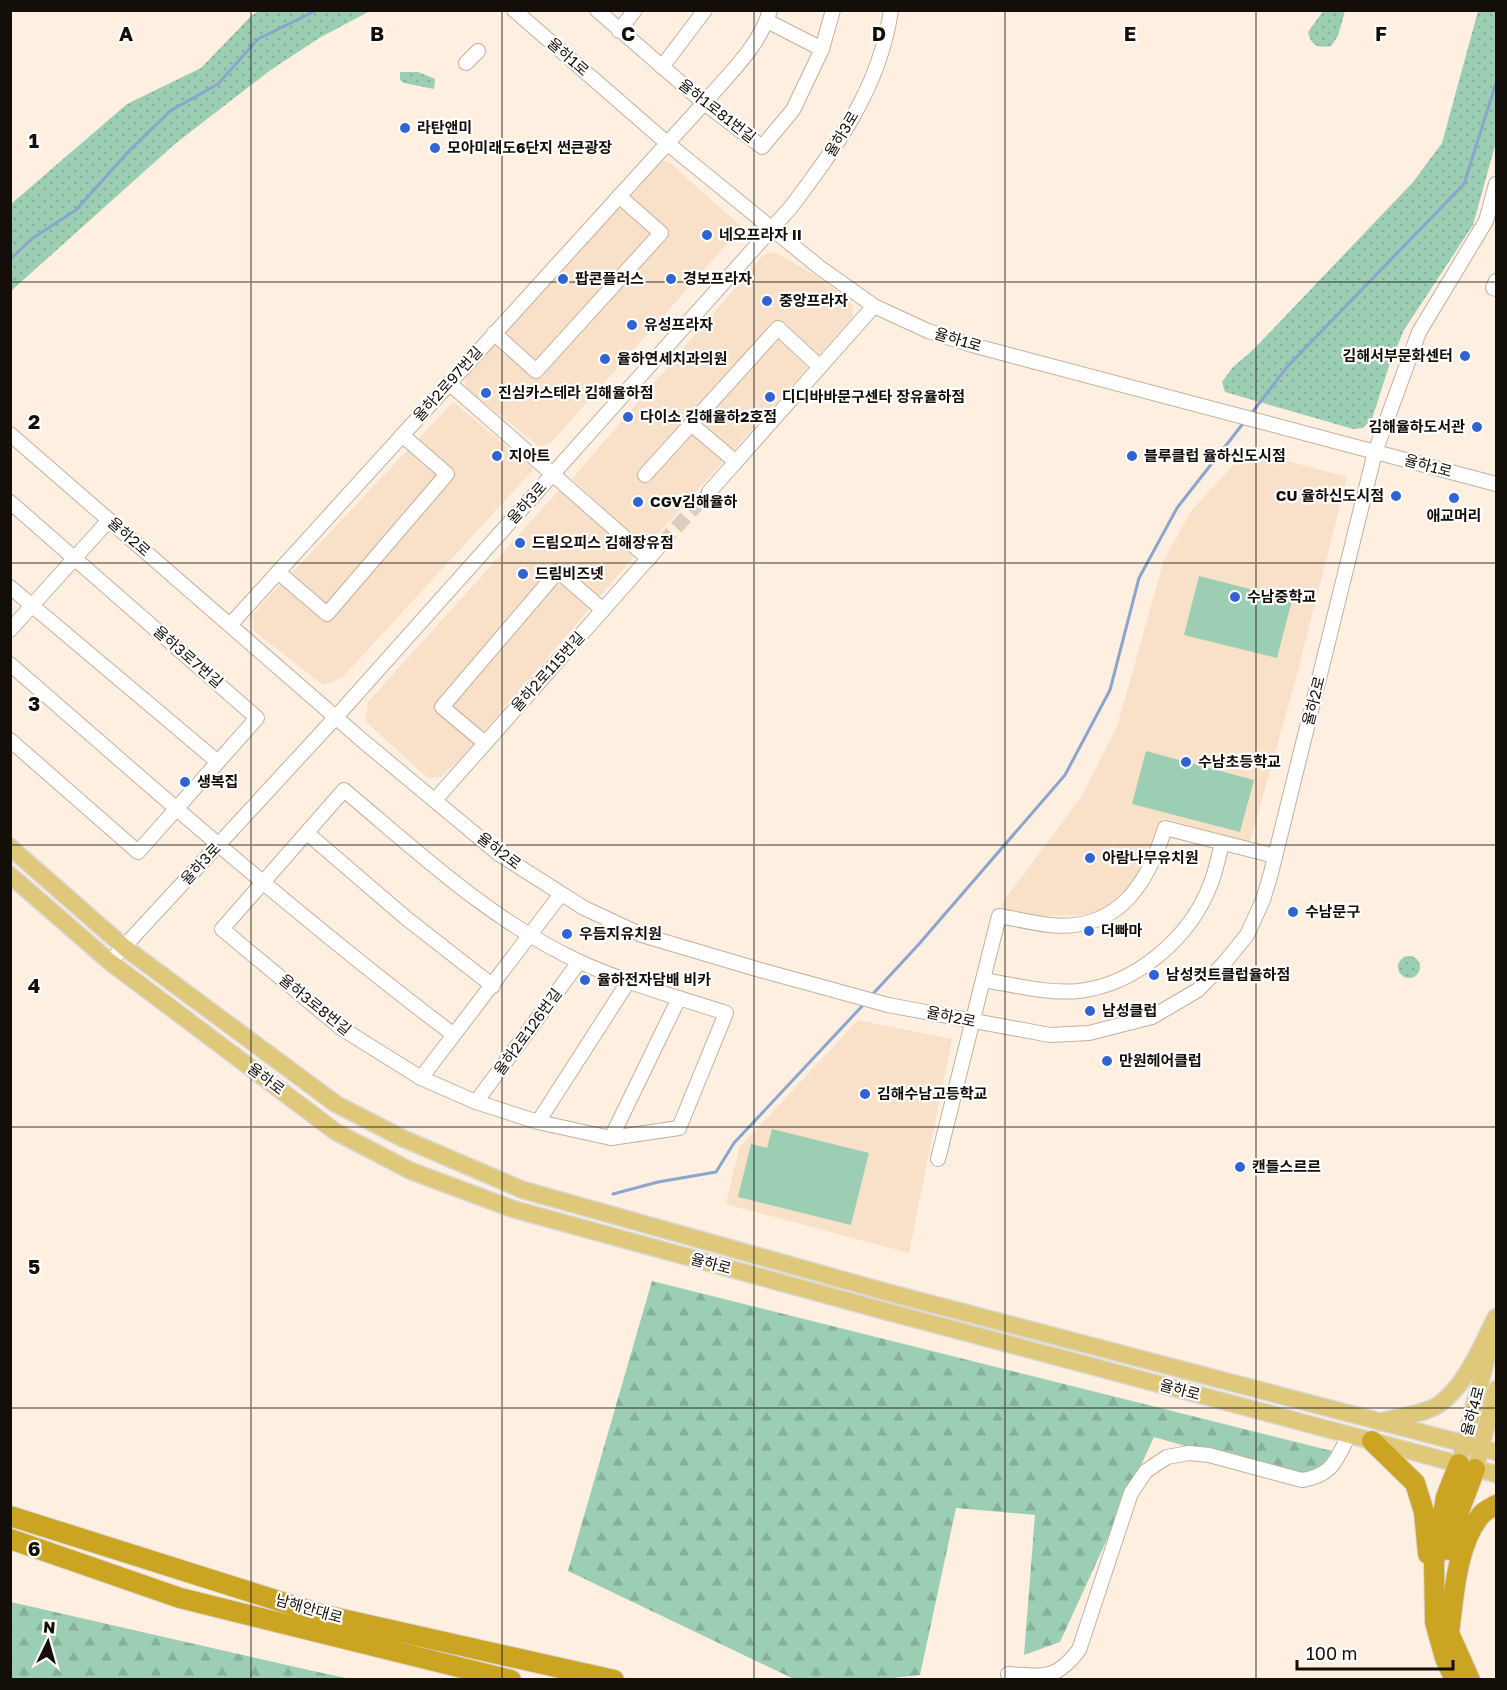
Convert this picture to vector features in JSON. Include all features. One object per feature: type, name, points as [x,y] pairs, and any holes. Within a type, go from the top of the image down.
[{"type":"highway","points":[[1372,1441],[1415,1483],[1424,1512],[1429,1549],[1426,1589],[1442,1628],[1470,1680]]},
{"type":"highway","points":[[1455,1680],[1445,1658],[1434,1563],[1446,1497],[1467,1466]]},
{"type":"highway","points":[[1442,1628],[1461,1556],[1471,1532],[1481,1514],[1497,1505]]},
{"type":"highway","name":"남해안대로","points":[[10,1516],[320,1614],[614,1680]]},
{"type":"highway","name":"남해안대로","points":[[10,1539],[180,1598],[511,1680]]},
{"type":"main road","name":"율하로","points":[[10,847],[124,947],[336,1104],[402,1138],[523,1190],[886,1292],[1480,1448]]},
{"type":"main road","name":"율하로","points":[[10,875],[110,962],[336,1132],[411,1171],[513,1209],[881,1310],[1497,1474]]},
{"type":"main road","points":[[1380,1422],[1437,1406],[1452,1392],[1468,1370],[1497,1317]]},
{"type":"main road","name":"율하4로","points":[[1480,1448],[1497,1323]]},
{"type":"main road","name":"율하4로","points":[[1467,1466],[1480,1448],[1497,1389]]},
{"type":"street","name":"율하1로","points":[[514,10],[667,143],[819,267],[874,306],[928,331],[972,345],[1497,484]]},
{"type":"street","name":"율하1로81번길","points":[[597,10],[705,103],[762,147],[792,110],[822,49],[833,10]]},
{"type":"street","points":[[619,31],[635,10]]},
{"type":"street","points":[[662,67],[705,10]]},
{"type":"street","name":"율하3로","points":[[110,962],[336,717],[772,229],[837,146],[866,93],[887,37],[891,10]]},
{"type":"street","name":"율하2로97번길","points":[[230,625],[705,103],[746,54],[769,16]]},
{"type":"street","points":[[769,16],[822,49]]},
{"type":"street","points":[[466,63],[478,51]]},
{"type":"street","name":"율하2로","points":[[10,435],[336,717],[499,854],[584,908],[642,935],[888,1005],[1050,1035],[1089,1032],[1152,1017],[1168,1008],[1197,990],[1225,962],[1247,935],[1263,900],[1275,856],[1375,452],[1419,333],[1491,222],[1497,184]]},
{"type":"street","points":[[494,333],[536,371],[661,233],[619,196]]},
{"type":"street","points":[[1497,281],[1492,288],[1497,289]]},
{"type":"street","points":[[709,492],[874,306]]},
{"type":"street","points":[[645,475],[778,328],[820,367]]},
{"type":"street","points":[[449,383],[649,559]]},
{"type":"street","points":[[692,424],[736,462]]},
{"type":"street","points":[[278,572],[327,614],[447,474],[402,435]]},
{"type":"street","name":"율하3로7번길","points":[[10,502],[257,717],[138,852],[10,740]]},
{"type":"street","points":[[10,630],[109,520]]},
{"type":"street","name":"율하2로115번길","points":[[435,800],[662,543]]},
{"type":"street","points":[[485,743],[442,707],[558,572],[603,610]]},
{"type":"street","points":[[10,587],[218,762]]},
{"type":"street","points":[[10,664],[262,882],[378,978],[454,1035]]},
{"type":"street","name":"율하3로8번길","points":[[421,1078],[341,1028],[222,929],[344,790],[451,880],[531,936]]},
{"type":"street","points":[[938,1159],[999,916],[1050,925],[1070,925],[1091,921],[1109,913],[1136,891],[1153,864],[1165,828],[1275,856]]},
{"type":"street","points":[[307,833],[406,918],[493,986]]},
{"type":"street","points":[[983,980],[1044,991],[1079,991],[1113,982],[1140,969],[1171,944],[1197,912],[1211,883],[1222,843]]},
{"type":"street","points":[[531,936],[579,962],[628,982],[726,1013],[679,1128],[611,1138],[538,1122],[476,1102],[421,1078],[561,894]]},
{"type":"street","name":"율하2로126번길","points":[[476,1102],[579,962]]},
{"type":"street","points":[[538,1122],[628,982]]},
{"type":"street","points":[[611,1138],[679,998]]},
{"type":"street","points":[[1008,1674],[1049,1676],[1068,1664],[1079,1650],[1131,1493],[1146,1471],[1167,1457],[1189,1453],[1209,1455],[1302,1480],[1317,1477],[1331,1467],[1349,1435]]},
{"type":"shaded area","points":[[662,160],[671,164],[742,227],[551,443],[539,446],[466,389],[465,377]]},
{"type":"shaded area","points":[[775,252],[849,299],[853,307],[853,317],[659,533],[642,543],[572,479],[763,255]]},
{"type":"shaded area","points":[[453,402],[534,469],[341,679],[323,685],[254,631],[253,614]]},
{"type":"shaded area","points":[[1247,450],[1347,477],[1297,675],[1250,842],[1162,818],[1148,861],[1123,897],[1100,910],[1084,915],[1035,916],[1006,910],[1001,905],[1081,797],[1117,727],[1164,560],[1191,511]]},
{"type":"shaded area","points":[[559,490],[632,552],[633,558],[463,756],[441,777],[428,778],[365,721],[368,702]]},
{"type":"shaded area","name":"김해수남고등학교","points":[[858,1020],[952,1039],[909,1253],[726,1204],[739,1148]]},
{"type":"green space","points":[[261,10],[370,11],[321,37],[272,69],[176,143],[11,291],[11,204],[127,104],[201,68],[252,15]]},
{"type":"green space","points":[[1323,11],[1345,11],[1338,36],[1331,46],[1322,47],[1313,43],[1308,32]]},
{"type":"green space","points":[[1478,11],[1496,11],[1496,142],[1473,225],[1404,330],[1389,366],[1372,419],[1363,428],[1353,429],[1225,392],[1222,382],[1233,367],[1253,350],[1413,182],[1442,143]]},
{"type":"green space","points":[[400,72],[418,72],[435,79],[434,89],[404,83],[400,80]]},
{"type":"green space","points":[[1199,576],[1292,600],[1277,658],[1184,635]]},
{"type":"green space","points":[[1146,751],[1254,780],[1240,832],[1132,804]]},
{"type":"green space","points":[[1409,956],[1417,959],[1420,967],[1417,975],[1409,978],[1401,975],[1398,967],[1401,959]]},
{"type":"green space","points":[[772,1129],[869,1153],[851,1225],[738,1197],[751,1144],[767,1148]]},
{"type":"green space","points":[[652,1281],[1340,1453],[1331,1467],[1302,1480],[1154,1437],[1060,1642],[1024,1655],[1035,1515],[956,1508],[920,1675],[873,1680],[794,1679],[568,1571]]},
{"type":"green space","points":[[11,1602],[313,1671],[351,1679],[11,1679]]},
{"type":"waterway","points":[[10,259],[33,238],[76,210],[128,152],[170,111],[218,84],[258,39],[317,10]]},
{"type":"waterway","points":[[1251,414],[1287,367],[1464,184],[1496,83]]},
{"type":"waterway","points":[[871,996],[1065,775],[1110,690],[1139,578],[1177,508],[1245,421]]},
{"type":"waterway","points":[[613,1194],[658,1182],[716,1172],[734,1143],[865,1003]]},
{"type":"tunnel","points":[[662,543],[709,492]]},
{"type":"place","name":"라탄앤미","points":[[405,128]]},
{"type":"place","name":"모아미래도6단지 썬큰광장","points":[[435,148]]},
{"type":"place","name":"네오프라자 II","points":[[707,235]]},
{"type":"place","name":"팝콘플러스","points":[[563,279]]},
{"type":"place","name":"경보프라자","points":[[671,279]]},
{"type":"place","name":"중앙프라자","points":[[767,301]]},
{"type":"place","name":"유성프라자","points":[[632,325]]},
{"type":"place","name":"김해서부문화센터","points":[[1465,356]]},
{"type":"place","name":"율하연세치과의원","points":[[605,359]]},
{"type":"place","name":"진심카스테라 김해율하점","points":[[486,393]]},
{"type":"place","name":"디디바바문구센타 장유율하점","points":[[770,397]]},
{"type":"place","name":"다이소 김해율하2호점","points":[[628,417]]},
{"type":"place","name":"김해율하도서관","points":[[1477,427]]},
{"type":"place","name":"지아트","points":[[497,456]]},
{"type":"place","name":"블루클럽 율하신도시점","points":[[1132,456]]},
{"type":"place","name":"CU 율하신도시점","points":[[1396,496]]},
{"type":"place","name":"애교머리","points":[[1454,498]]},
{"type":"place","name":"CGV김해율하","points":[[638,502]]},
{"type":"place","name":"드림오피스 김해장유점","points":[[520,543]]},
{"type":"place","name":"드림비즈넷","points":[[523,574]]},
{"type":"place","name":"수남중학교","points":[[1235,597]]},
{"type":"place","name":"수남초등학교","points":[[1186,762]]},
{"type":"place","name":"생복집","points":[[185,782]]},
{"type":"place","name":"아람나무유치원","points":[[1090,858]]},
{"type":"place","name":"수남문구","points":[[1293,912]]},
{"type":"place","name":"더빠마","points":[[1089,931]]},
{"type":"place","name":"우듬지유치원","points":[[567,934]]},
{"type":"place","name":"남성컷트클럽율하점","points":[[1154,975]]},
{"type":"place","name":"율하전자담배 비카","points":[[585,980]]},
{"type":"place","name":"남성클럽","points":[[1090,1011]]},
{"type":"place","name":"만원헤어클럽","points":[[1107,1061]]},
{"type":"place","name":"김해수남고등학교","points":[[865,1094]]},
{"type":"place","name":"캔들스르르","points":[[1240,1167]]}]
